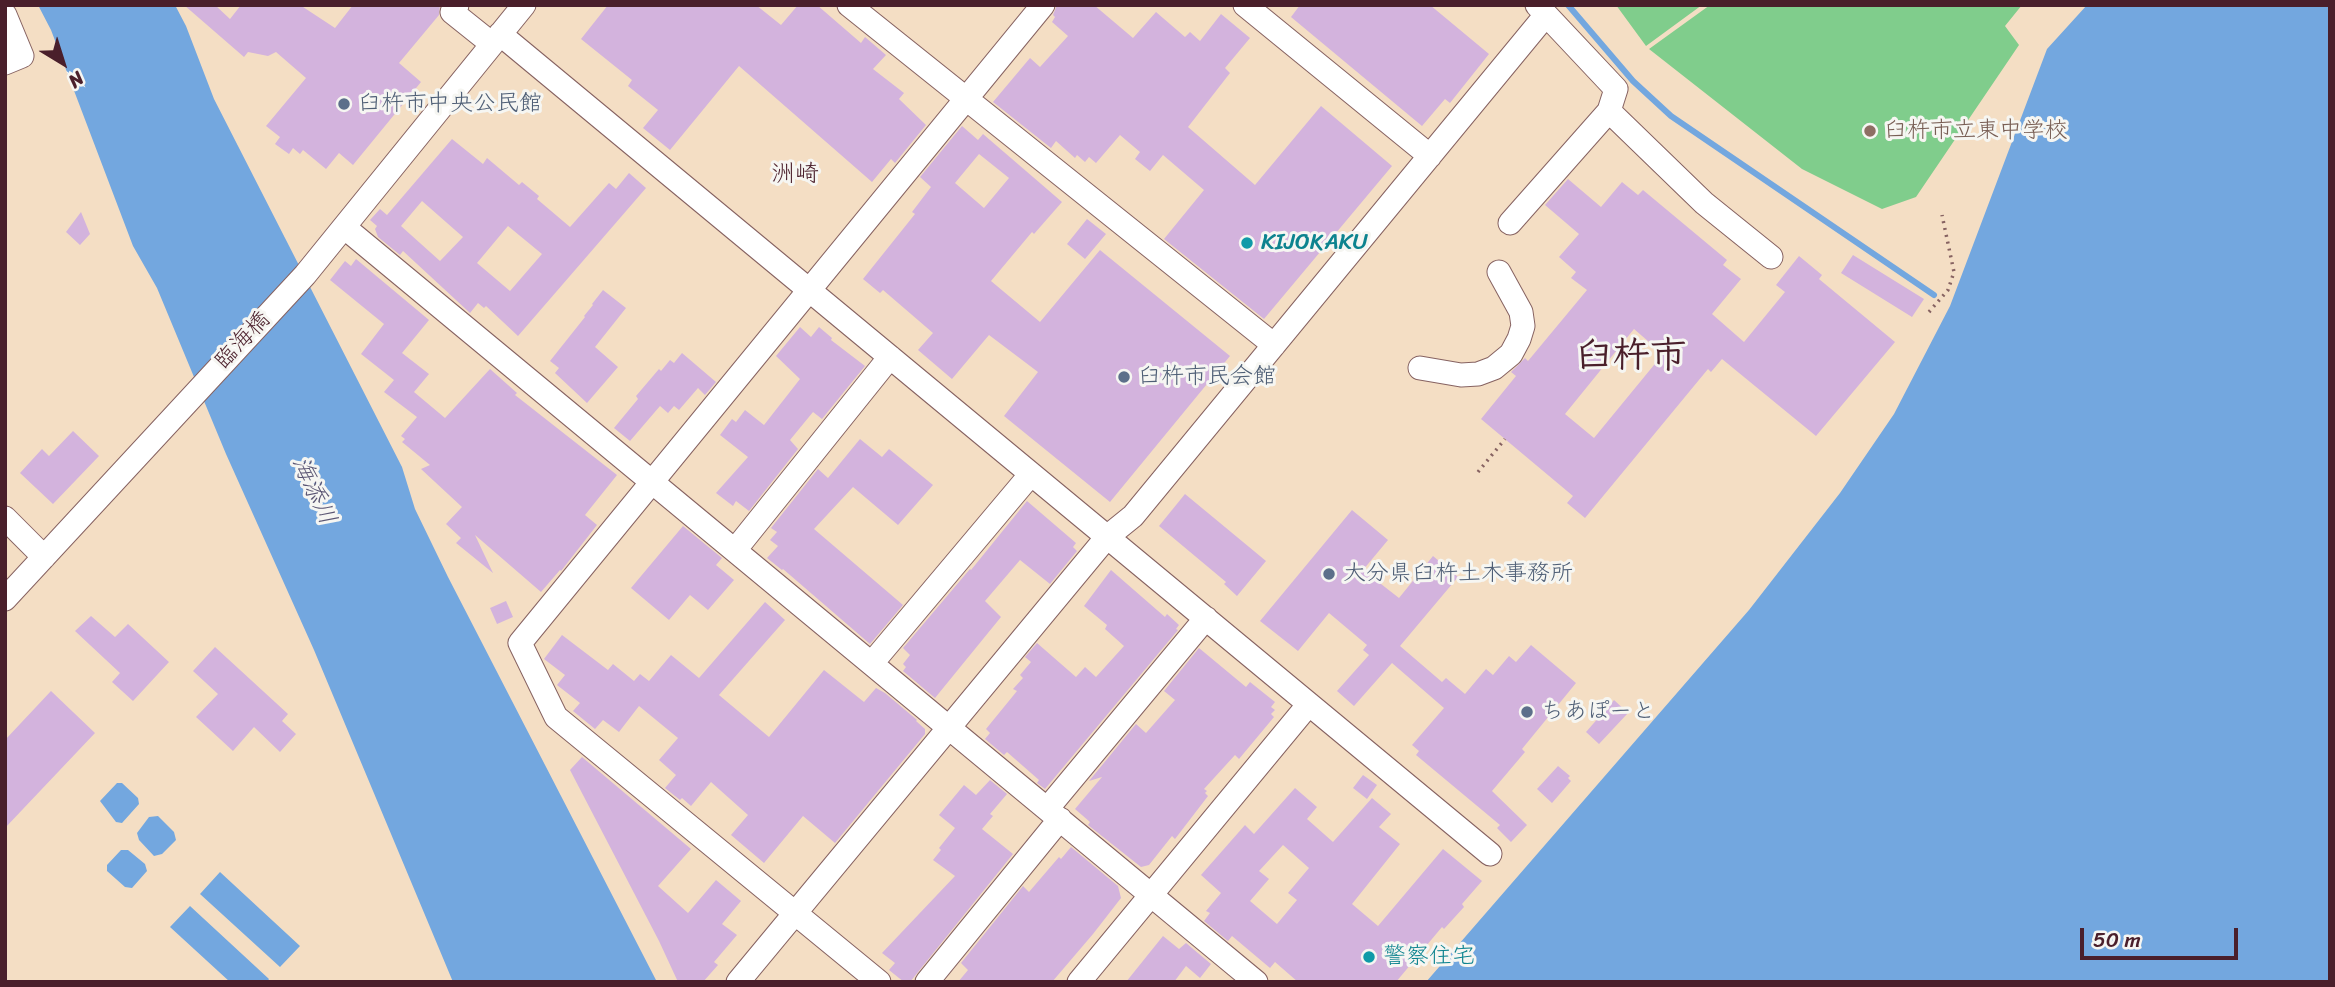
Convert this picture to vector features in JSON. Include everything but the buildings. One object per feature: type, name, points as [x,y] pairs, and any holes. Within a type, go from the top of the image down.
[{"type":"street","points":[[457,5],[452,12],[496,39],[809,290],[1490,854]]},
{"type":"street","name":"臨海橋","points":[[5,599],[305,275],[524,5]]},
{"type":"street","points":[[849,5],[1274,345]]},
{"type":"street","points":[[879,982],[556,717],[520,643],[1043,5]]},
{"type":"street","points":[[1245,5],[1430,156]]},
{"type":"street","points":[[738,982],[1107,537],[1133,516],[1430,156],[1541,11],[1616,89],[1609,111],[1510,223]]},
{"type":"street","points":[[5,15],[22,56],[5,63]]},
{"type":"street","points":[[1609,111],[1704,203],[1771,257]]},
{"type":"street","points":[[344,227],[1256,982]]},
{"type":"street","points":[[1420,368],[1478,374],[1494,368],[1511,354],[1523,326],[1521,312],[1499,272]]},
{"type":"street","points":[[735,550],[890,357]]},
{"type":"street","points":[[872,663],[1031,474]]},
{"type":"street","points":[[5,518],[44,557]]},
{"type":"street","points":[[927,982],[1206,618]]},
{"type":"street","points":[[1079,982],[1309,704]]},
{"type":"path","points":[[1929,312],[1948,290],[1954,272],[1942,215]]},
{"type":"path","points":[[1478,472],[1505,439]]},
{"type":"green space","points":[[1616,5],[1702,5],[1646,46]]},
{"type":"green space","name":"臼杵市立東中学校","points":[[1710,5],[2022,5],[2005,26],[2019,45],[1916,197],[1882,209],[1802,169],[1649,49]]},
{"type":"water","name":"海添川","points":[[38,5],[175,5],[186,26],[214,99],[402,467],[415,509],[448,577],[657,982],[453,982],[314,650],[226,454],[157,288],[133,246],[51,30]]},
{"type":"water","points":[[2087,5],[2330,5],[2330,982],[1426,982],[1749,610],[1840,493],[1894,414],[1950,306],[2047,49]]},
{"type":"water","points":[[117,783],[122,783],[138,798],[139,804],[122,823],[116,822],[100,801]]},
{"type":"water","points":[[158,816],[174,832],[176,840],[162,854],[154,856],[139,840],[137,833],[149,817]]},
{"type":"water","points":[[121,850],[128,850],[145,864],[147,871],[132,888],[125,887],[107,871],[107,865]]},
{"type":"water","points":[[220,872],[300,946],[280,967],[200,894]]},
{"type":"water","points":[[190,906],[269,979],[267,982],[230,982],[170,927]]},
{"type":"waterway","points":[[1568,5],[1633,81],[1671,116],[1934,295]]},
{"type":"place","name":"臼杵市中央公民館","points":[[344,104]]},
{"type":"place","name":"臼杵市立東中学校","points":[[1870,131]]},
{"type":"place","name":"KIJOKAKU","points":[[1247,243]]},
{"type":"place","name":"臼杵市民会館","points":[[1124,377]]},
{"type":"place","name":"大分県臼杵土木事務所","points":[[1329,574]]},
{"type":"place","name":"ちあぽーと","points":[[1527,712]]},
{"type":"place","name":"警察住宅","points":[[1369,957]]},
{"type":"district","name":"洲崎","points":[[795,175]]},
{"type":"district","name":"臼杵市","points":[[1631,358]]}]
